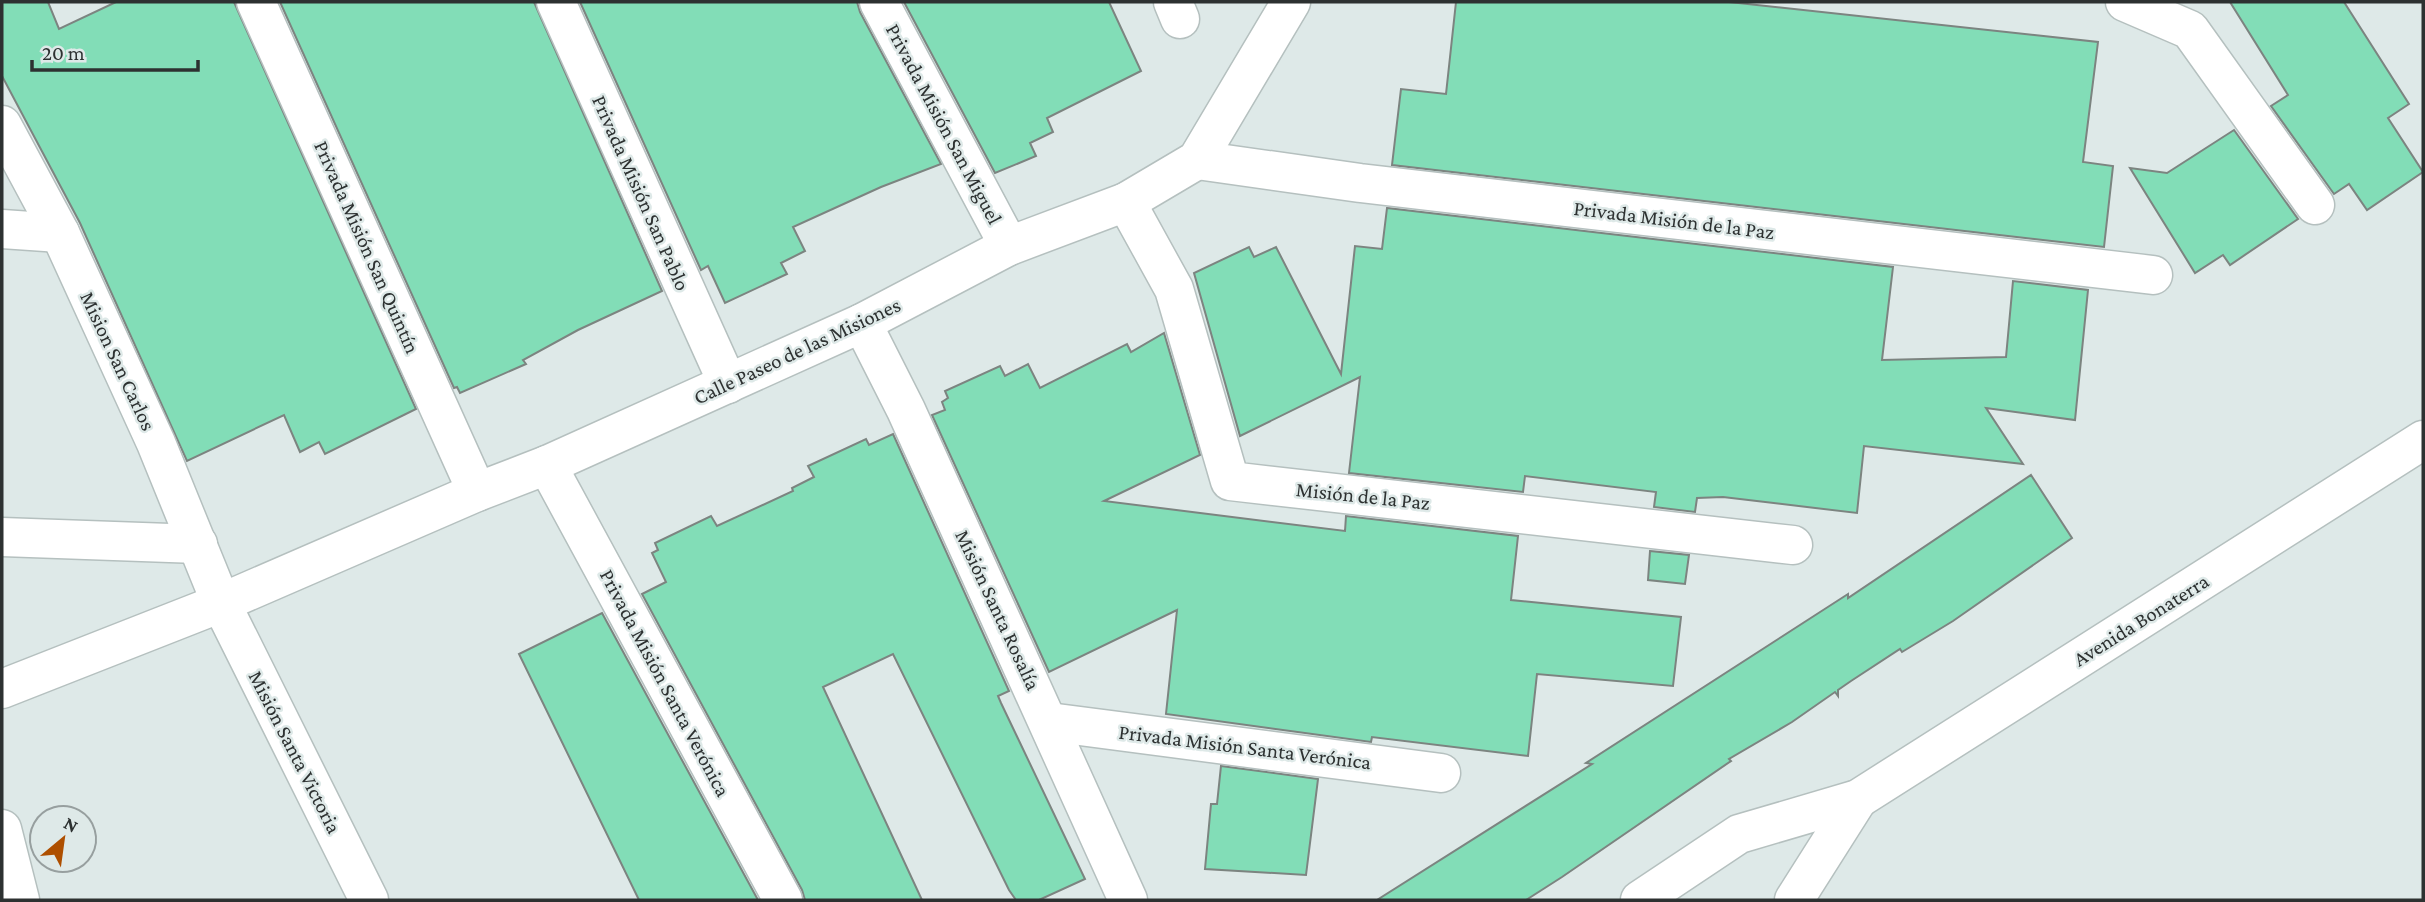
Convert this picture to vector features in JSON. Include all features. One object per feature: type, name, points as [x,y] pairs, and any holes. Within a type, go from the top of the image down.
[{"type":"street","name":"Privada Misión San Quintín","points":[[256,2],[477,492]]},
{"type":"street","name":"Privada Misión San Pablo","points":[[556,2],[728,384]]},
{"type":"street","name":"Privada Misión San Miguel","points":[[879,2],[1009,247]]},
{"type":"street","name":"Calle Paseo de las Misiones","points":[[2,689],[221,603],[477,492],[547,465],[862,323],[1009,247],[1126,202],[1196,160],[1291,2]]},
{"type":"street","points":[[2125,2],[2190,30],[2315,205]]},
{"type":"street","name":"Mision San Carlos","points":[[2,125],[60,233],[156,443],[221,603]]},
{"type":"street","name":"Privada Misión de la Paz","points":[[1196,160],[1360,183],[2153,275]]},
{"type":"street","name":"Misión de la Paz","points":[[1126,202],[1174,289],[1230,481],[1793,545]]},
{"type":"street","points":[[2,229],[60,233]]},
{"type":"street","name":"Misión Santa Rosalía","points":[[862,323],[906,410],[1128,900]]},
{"type":"street","name":"Avenida Bonaterra","points":[[1640,900],[1739,834],[1858,799],[2423,440]]},
{"type":"street","name":"Privada Misión Santa Verónica","points":[[547,465],[783,900]]},
{"type":"street","points":[[2,537],[198,544]]},
{"type":"street","name":"Misión Santa Victoria","points":[[221,603],[369,900]]},
{"type":"street","name":"Privada Misión Santa Verónica","points":[[1049,722],[1441,773]]},
{"type":"street","name":"Avenida Bonaterra","points":[[1794,900],[1858,799]]},
{"type":"street","points":[[2,829],[20,900]]},
{"type":"building","points":[[2,2],[48,2],[59,29],[116,2],[234,2],[416,409],[325,454],[319,442],[300,452],[284,415],[187,461],[80,223],[2,76]]},
{"type":"building","points":[[280,2],[534,2],[662,291],[578,330],[523,360],[526,364],[460,393],[457,387],[454,388]]},
{"type":"building","points":[[580,2],[857,2],[941,164],[881,187],[793,227],[805,251],[781,263],[787,274],[725,303],[708,266],[701,270]]},
{"type":"building","points":[[904,2],[1109,2],[1141,71],[1047,118],[1053,132],[1030,143],[1036,156],[995,173]]},
{"type":"building","points":[[1456,2],[1729,2],[2098,42],[2083,162],[2113,166],[2104,247],[1392,165],[1401,89],[1446,94]]},
{"type":"building","points":[[2230,2],[2344,2],[2409,104],[2388,118],[2423,172],[2367,210],[2349,184],[2334,194],[2271,106],[2288,95]]},
{"type":"building","points":[[2234,130],[2298,219],[2230,265],[2223,255],[2195,273],[2130,168],[2167,173]]},
{"type":"building","points":[[1387,208],[1893,267],[1882,360],[2006,357],[2013,281],[2088,290],[2075,420],[1986,408],[2023,464],[1864,446],[1857,513],[1723,497],[1697,498],[1695,512],[1654,507],[1656,492],[1525,476],[1523,492],[1349,473],[1360,377],[1240,436],[1194,273],[1249,247],[1254,257],[1276,247],[1341,374],[1355,246],[1382,249]]},
{"type":"building","points":[[1164,333],[1200,455],[1104,501],[1345,531],[1346,516],[1518,536],[1511,600],[1681,617],[1673,686],[1537,674],[1528,756],[1372,737],[1371,742],[1166,714],[1177,610],[1049,672],[932,415],[945,410],[942,402],[948,398],[945,391],[1000,366],[1005,376],[1028,364],[1040,388],[1127,344],[1131,352]]},
{"type":"building","points":[[893,434],[1009,691],[998,696],[1001,703],[1085,879],[1039,900],[1016,900],[1009,890],[893,654],[823,687],[922,900],[805,900],[642,594],[666,582],[652,553],[658,550],[655,543],[711,516],[717,526],[793,491],[792,488],[814,477],[808,466],[866,439],[869,445]]},
{"type":"building","points":[[2031,475],[2072,538],[1953,621],[1902,652],[1900,649],[1851,681],[1838,690],[1838,696],[1835,692],[1792,722],[1729,759],[1731,761],[1562,877],[1526,900],[1377,900],[1592,764],[1586,763],[1848,594],[1848,598]]},
{"type":"building","points":[[1650,551],[1689,555],[1685,584],[1648,580]]},
{"type":"building","points":[[602,613],[758,900],[639,900],[519,654]]},
{"type":"building","points":[[1221,766],[1318,779],[1306,875],[1205,869],[1211,804],[1217,804]]}]
